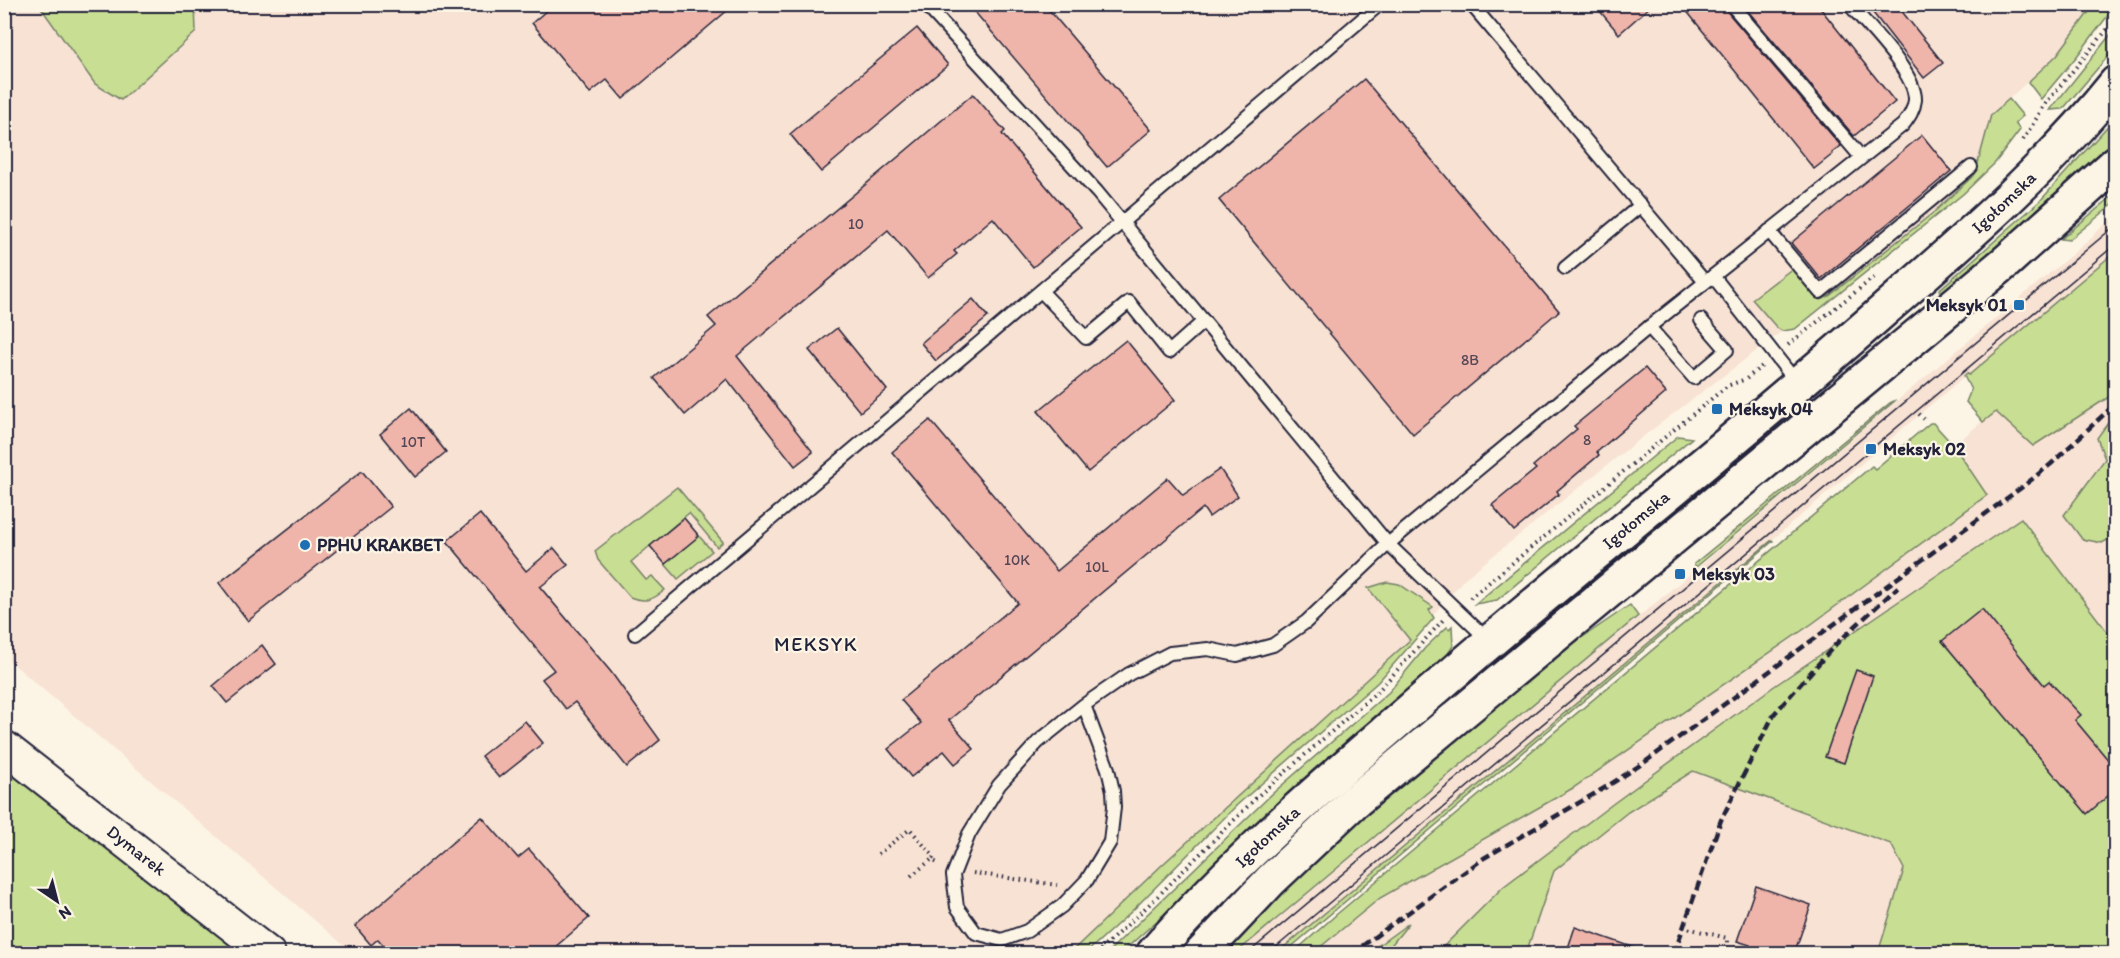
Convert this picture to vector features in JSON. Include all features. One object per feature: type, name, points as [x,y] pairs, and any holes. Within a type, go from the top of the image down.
[{"type":"main road","name":"Igołomska","points":[[1153,954],[1272,830],[1357,754],[1489,641],[1799,386],[1982,224],[2065,142],[2115,83]]},
{"type":"main road","name":"Igołomska","points":[[1201,954],[1271,880],[1354,802],[2007,261],[2115,163]]},
{"type":"street","name":"Dymarek","points":[[4,747],[269,954]]},
{"type":"lane","points":[[925,4],[1121,222],[1388,544],[1489,641]]},
{"type":"lane","points":[[1471,4],[1641,205],[1709,279],[1799,386]]},
{"type":"lane","points":[[1731,4],[1861,157]]},
{"type":"lane","points":[[1084,705],[1108,769],[1113,791],[1110,842],[1079,889],[1062,906],[1027,931],[1002,940],[976,933],[957,907],[953,875],[969,834],[999,785],[1038,742],[1084,705],[1128,674],[1170,653],[1208,649],[1237,655],[1273,645],[1306,622],[1388,544],[1649,327],[1903,125],[1912,113],[1915,100],[1914,87],[1907,72],[1849,4]]},
{"type":"lane","points":[[635,634],[1379,5]]},
{"type":"lane","points":[[1769,231],[1820,292],[1971,167]]},
{"type":"lane","points":[[1565,268],[1641,205]]},
{"type":"lane","points":[[1041,291],[1086,338],[1129,302],[1169,352],[1204,321]]},
{"type":"lane","points":[[1649,327],[1694,378],[1727,350],[1701,320]]},
{"type":"path","points":[[1466,601],[1727,386],[1746,379],[1764,364]]},
{"type":"path","points":[[1919,414],[1924,419]]},
{"type":"path","points":[[1096,954],[1155,899],[1259,795],[1378,691],[1447,616]]},
{"type":"path","points":[[878,854],[910,829],[934,857],[911,876]]},
{"type":"path","points":[[931,860],[955,870],[1079,889]]},
{"type":"path","points":[[1683,927],[1727,938],[1727,951],[1733,954]]},
{"type":"shaded area","points":[[5,5],[2094,5],[2057,55],[1991,115],[1975,174],[1934,212],[1829,296],[1645,435],[1464,579],[1409,643],[1077,953],[353,953],[5,657]]},
{"type":"shaded area","points":[[2115,216],[2115,252],[1969,375],[1967,374],[1772,540],[1277,953],[1236,954],[2094,236]]},
{"type":"shaded area","points":[[2115,310],[2115,953],[1313,954],[1380,898],[1878,509]]},
{"type":"green space","points":[[39,5],[195,5],[196,32],[121,100],[95,84]]},
{"type":"green space","points":[[2094,5],[2116,5],[2041,99],[2028,82],[2057,55]]},
{"type":"green space","points":[[2115,29],[2115,46],[2109,55],[2063,109],[2050,110]]},
{"type":"green space","points":[[2009,99],[2023,116],[2015,123],[2020,130],[1995,163],[1963,194],[1795,329],[1782,331],[1777,328],[1752,299],[1793,268],[1816,297],[1821,300],[1829,296],[1934,212],[1975,174],[1991,115]]},
{"type":"green space","points":[[2115,118],[2115,144],[1943,296],[1939,290],[2040,201]]},
{"type":"green space","points":[[2115,194],[2115,203],[2069,240],[2061,239]]},
{"type":"green space","points":[[2115,252],[2115,393],[2033,446],[1996,412],[1983,422],[1966,402],[1971,390],[1964,376],[1967,373],[1969,375]]},
{"type":"green space","points":[[1896,400],[1696,567],[1694,564]]},
{"type":"green space","points":[[2115,413],[2115,536],[2102,543],[2082,539],[2064,515],[2105,459],[2097,438]]},
{"type":"green space","points":[[1930,423],[1933,423],[1954,446],[1987,495],[1813,623],[1573,788],[1380,898],[1313,953],[1293,953],[1872,466],[1875,469]]},
{"type":"green space","points":[[1678,436],[1692,438],[1497,600],[1475,604]]},
{"type":"green space","points":[[677,487],[723,542],[717,547],[689,513],[631,562],[646,580],[652,576],[665,590],[648,600],[630,597],[598,560],[595,551]]},
{"type":"green space","points":[[2021,518],[2115,642],[2115,953],[1878,953],[1904,869],[1891,844],[1693,771],[1628,812],[1554,871],[1526,953],[1436,954],[1503,887],[1614,803],[1773,687]]},
{"type":"green space","points":[[699,536],[712,551],[678,579],[665,564]]},
{"type":"green space","points":[[1772,540],[1284,953],[1277,953]]},
{"type":"green space","points":[[1387,582],[1399,584],[1433,607],[1429,610],[1434,618],[1378,682],[1237,805],[1132,911],[1086,953],[1070,953],[1163,864],[1410,640],[1368,588]]},
{"type":"green space","points":[[1630,605],[1638,616],[1236,953],[1223,954],[1314,861],[1416,771],[1555,656]]},
{"type":"green space","points":[[1452,626],[1453,646],[1445,658],[1313,770],[1251,827],[1170,909],[1121,953],[1107,953],[1273,793],[1389,692],[1425,648],[1447,627],[1449,629]]},
{"type":"green space","points":[[5,762],[250,953],[5,953]]},
{"type":"green space","points":[[1409,923],[1385,953],[1368,953]]},
{"type":"building","points":[[554,4],[735,4],[623,99],[607,80],[590,93],[532,23]]},
{"type":"building","points":[[968,4],[1044,4],[1151,130],[1107,167]]},
{"type":"building","points":[[1594,4],[1653,4],[1619,34]]},
{"type":"building","points":[[1681,4],[1723,4],[1841,146],[1814,169]]},
{"type":"building","points":[[1742,4],[1817,4],[1895,102],[1854,136]]},
{"type":"building","points":[[1866,4],[1896,4],[1943,63],[1924,78]]},
{"type":"building","points":[[917,28],[948,65],[821,172],[790,134]]},
{"type":"building","points":[[1364,79],[1559,311],[1413,434],[1219,200]]},
{"type":"building","points":[[973,94],[1005,131],[1002,134],[1081,227],[1033,267],[993,218],[954,251],[957,254],[928,278],[888,230],[737,356],[813,452],[795,466],[727,379],[685,415],[654,378],[716,326],[708,317]]},
{"type":"building","points":[[1922,135],[1951,171],[1821,279],[1791,243]]},
{"type":"building","points":[[973,299],[988,317],[936,361],[921,343]]},
{"type":"building","points":[[837,328],[887,390],[860,412],[809,350]]},
{"type":"building","points":[[1126,340],[1175,400],[1088,472],[1038,411]]},
{"type":"building","points":[[1645,368],[1666,393],[1597,452],[1599,455],[1557,491],[1559,494],[1514,531],[1492,505],[1536,469],[1533,466],[1577,429],[1574,426]]},
{"type":"building","points":[[411,408],[446,452],[415,477],[380,434]]},
{"type":"building","points":[[930,420],[1057,571],[1168,478],[1183,495],[1220,469],[1238,496],[1209,517],[1203,508],[949,720],[974,749],[955,764],[944,751],[911,777],[888,749],[921,723],[901,700],[1018,603],[892,452]]},
{"type":"building","name":"PPHU KRAKBET","points":[[362,471],[391,507],[248,621],[219,583]]},
{"type":"building","points":[[480,514],[526,571],[554,548],[568,565],[540,587],[611,672],[660,740],[627,767],[575,702],[566,709],[542,679],[554,670],[447,541]]},
{"type":"building","points":[[684,518],[699,536],[665,564],[650,546]]},
{"type":"building","points":[[1982,609],[2044,685],[2049,681],[2081,715],[2075,720],[2115,768],[2115,790],[2087,814],[1942,641]]},
{"type":"building","points":[[262,645],[276,664],[227,703],[213,686]]},
{"type":"building","points":[[1856,670],[1873,676],[1844,763],[1825,757]]},
{"type":"building","points":[[525,721],[543,743],[499,778],[481,756]]},
{"type":"building","points":[[482,817],[518,858],[529,849],[589,918],[547,954],[391,954],[378,939],[371,945],[355,926]]},
{"type":"building","points":[[1756,886],[1811,905],[1794,954],[1747,954],[1750,945],[1737,941]]},
{"type":"building","points":[[1575,927],[1641,950],[1641,954],[1566,954]]},
{"type":"tram line","points":[[1247,954],[2116,225]]},
{"type":"tram line","points":[[1268,954],[2116,244]]},
{"type":"railway","points":[[1351,954],[1484,858],[1645,762],[2021,488],[2051,464],[2116,403]]},
{"type":"railway","points":[[1674,954],[1721,820],[1774,714],[1836,644],[1898,587]]},
{"type":"place","name":"Meksyk 01","points":[[2019,305]]},
{"type":"place","name":"Meksyk 04","points":[[1717,409]]},
{"type":"place","name":"Meksyk 02","points":[[1871,449]]},
{"type":"place","name":"PPHU KRAKBET","points":[[305,545]]},
{"type":"place","name":"Meksyk 03","points":[[1680,574]]},
{"type":"district","name":"MEKSYK","points":[[816,644]]}]
